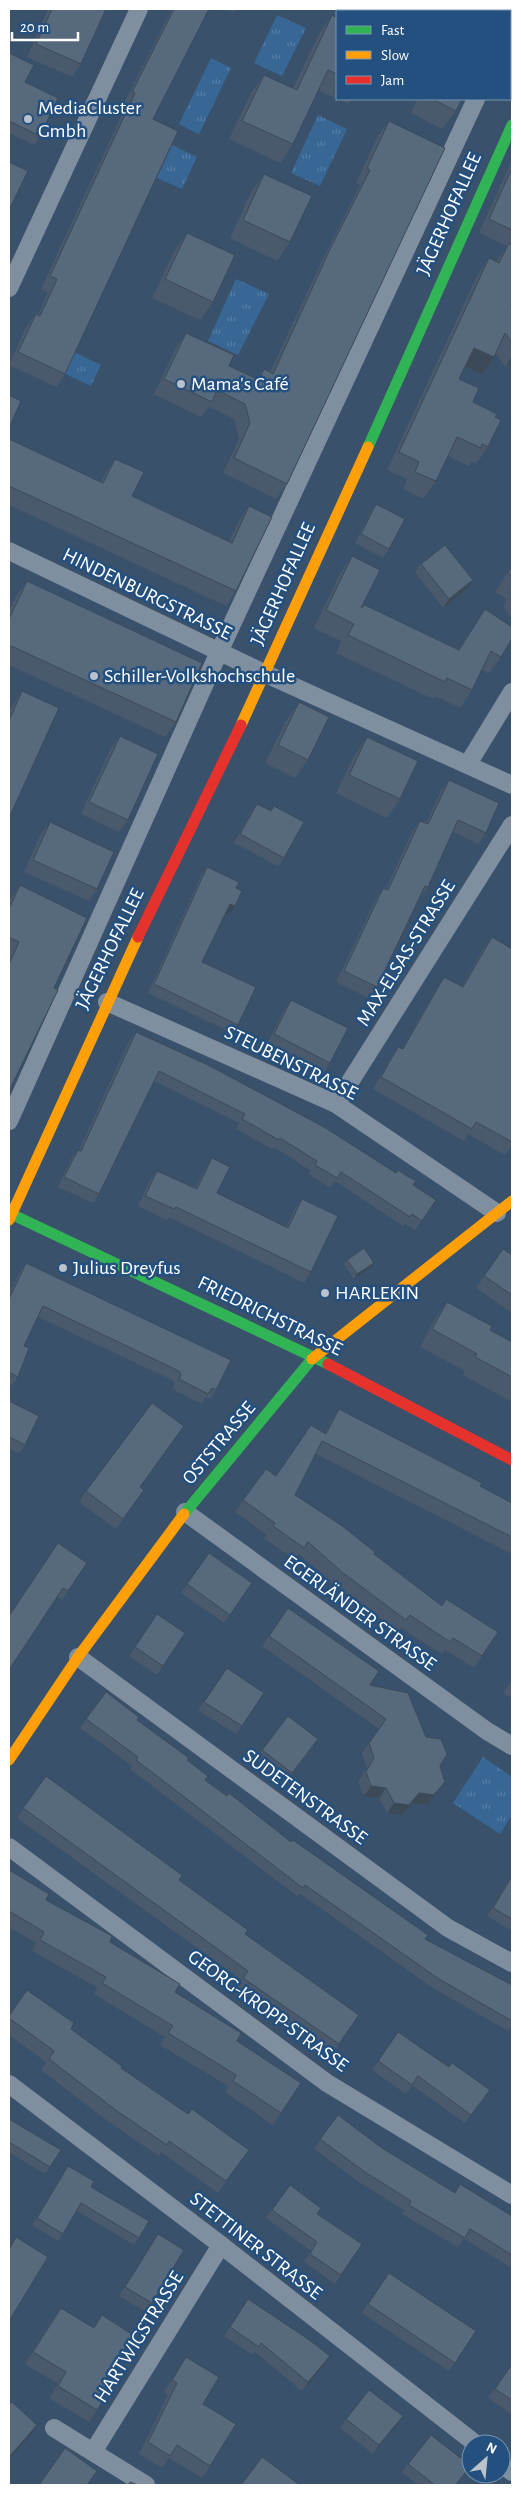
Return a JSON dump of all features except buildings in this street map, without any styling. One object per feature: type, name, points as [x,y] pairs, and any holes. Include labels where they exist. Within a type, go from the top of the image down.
[{"type":"street","points":[[9,288],[139,9]]},
{"type":"street","name":"JÄGERHOFALLEE","points":[[9,1121],[219,652],[476,100]]},
{"type":"street","name":"JÄGERHOFALLEE","points":[[10,1216],[107,1002],[266,674],[512,125]]},
{"type":"street","name":"HINDENBURGSTRASSE","points":[[9,551],[266,674],[512,785]]},
{"type":"street","points":[[468,764],[512,692]]},
{"type":"street","name":"MAX-ELSAS-STRASSE","points":[[336,1104],[512,825]]},
{"type":"street","name":"STEUBENSTRASSE","points":[[107,1002],[336,1104],[498,1213]]},
{"type":"street","name":"OSTSTRASSE","points":[[9,1760],[78,1657],[185,1512],[314,1357],[512,1201]]},
{"type":"street","name":"FRIEDRICHSTRASSE","points":[[10,1216],[314,1357],[512,1460]]},
{"type":"street","name":"EGERLÄNDER STRASSE","points":[[185,1512],[488,1732],[512,1746]]},
{"type":"street","name":"SUDETENSTRASSE","points":[[78,1657],[448,1928],[512,1963]]},
{"type":"street","name":"GEORG-KROPP-STRASSE","points":[[9,1847],[327,2083],[512,2195]]},
{"type":"street","name":"STETTINER STRASSE","points":[[9,2084],[221,2245],[463,2434]]},
{"type":"street","name":"HARTWIGSTRASSE","points":[[93,2452],[221,2245]]},
{"type":"street","points":[[54,2428],[146,2485]]},
{"type":"green space","points":[[277,15],[306,28],[282,76],[254,63]]},
{"type":"green space","points":[[211,58],[231,68],[199,134],[204,137],[179,124]]},
{"type":"green space","points":[[318,115],[347,129],[320,186],[291,173]]},
{"type":"green space","points":[[172,145],[197,157],[182,189],[157,178]]},
{"type":"green space","points":[[236,279],[269,294],[238,355],[208,341]]},
{"type":"green space","points":[[72,351],[101,365],[91,386],[61,372]]},
{"type":"green space","points":[[483,1757],[512,1777],[512,1815],[500,1834],[453,1803]]},
{"type":"traffic: fast","points":[[368,447],[512,125]]},
{"type":"traffic: fast","points":[[9,1213],[328,1364]]},
{"type":"traffic: fast","points":[[184,1514],[312,1359]]},
{"type":"traffic: slow","points":[[241,725],[368,447]]},
{"type":"traffic: slow","points":[[9,1220],[138,937]]},
{"type":"traffic: slow","points":[[312,1359],[512,1201]]},
{"type":"traffic: slow","points":[[9,1760],[78,1657],[184,1514]]},
{"type":"traffic: jam","points":[[138,937],[241,725]]},
{"type":"traffic: jam","points":[[328,1364],[512,1460]]},
{"type":"place","name":"MediaCluster Gmbh","points":[[28,119]]},
{"type":"place","name":"Mama's Café","points":[[181,384]]},
{"type":"place","name":"Schiller-Volkshochschule","points":[[94,676]]},
{"type":"place","name":"Julius Dreyfus","points":[[63,1268]]},
{"type":"place","name":"HARLEKIN","points":[[325,1293]]}]
